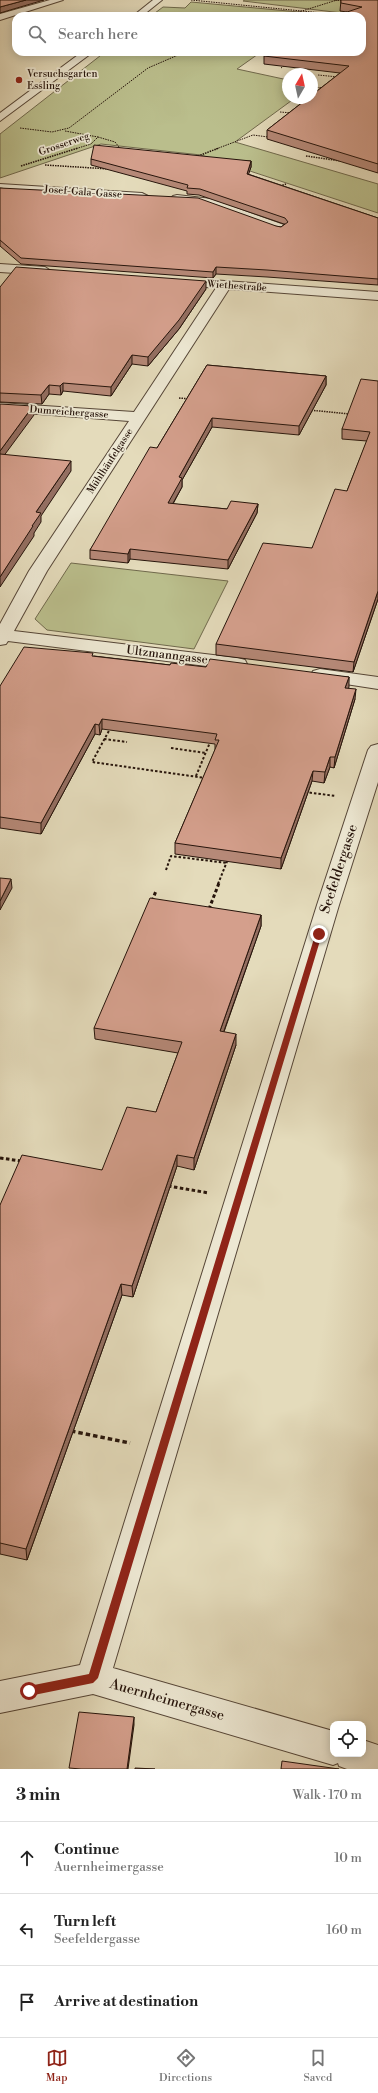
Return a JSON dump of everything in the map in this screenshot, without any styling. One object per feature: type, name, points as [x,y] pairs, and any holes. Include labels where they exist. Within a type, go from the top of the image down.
[{"type":"street","points":[[17,12],[59,0]]},
{"type":"street","points":[[142,12],[158,0]]},
{"type":"street","points":[[0,17],[12,14]]},
{"type":"street","points":[[0,118],[83,56]]},
{"type":"street","name":"Josef-Gala-Gasse","points":[[0,186],[208,201],[280,228]]},
{"type":"street","points":[[0,268],[54,272]]},
{"type":"street","name":"Wiethestraße","points":[[202,283],[378,296]]},
{"type":"street","name":"Mühlhäufelgasse","points":[[3,631],[38,571],[225,285]]},
{"type":"street","name":"Dumreichergasse","points":[[0,406],[139,417]]},
{"type":"street","name":"Ultzmanngasse","points":[[3,631],[253,666]]},
{"type":"street","points":[[302,673],[378,683]]},
{"type":"street","name":"Seefeldergasse","points":[[93,1678],[328,905],[378,750]]},
{"type":"street","name":"Auernheimergasse","points":[[0,1697],[93,1678],[330,1747]]},
{"type":"street","points":[[362,1757],[378,1762]]},
{"type":"path","points":[[191,0],[320,12]]},
{"type":"path","points":[[297,12],[336,0],[345,1]]},
{"type":"path","name":"Grosserweg","points":[[64,130],[148,68],[176,56]]},
{"type":"path","points":[[281,68],[286,65]]},
{"type":"path","points":[[318,75],[340,77]]},
{"type":"path","points":[[318,87],[326,88]]},
{"type":"path","points":[[280,112],[295,113]]},
{"type":"path","name":"Grosserweg","points":[[15,128],[52,132],[64,130],[95,135],[98,138],[91,144],[20,167]]},
{"type":"path","points":[[198,156],[253,135],[275,137]]},
{"type":"path","points":[[98,138],[115,142],[119,147]]},
{"type":"path","points":[[306,156],[345,162]]},
{"type":"path","points":[[338,161],[343,156]]},
{"type":"path","points":[[45,165],[112,169]]},
{"type":"path","points":[[153,395],[192,399]]},
{"type":"path","points":[[308,410],[355,415]]},
{"type":"path","points":[[112,726],[92,762],[211,778]]},
{"type":"path","points":[[104,739],[127,742]]},
{"type":"path","points":[[196,776],[212,739]]},
{"type":"path","points":[[171,748],[206,753]]},
{"type":"path","points":[[304,792],[342,797]]},
{"type":"path","points":[[166,870],[172,856],[227,863]]},
{"type":"path","points":[[206,915],[230,856]]},
{"type":"path","points":[[150,906],[156,891]]},
{"type":"path","points":[[0,1158],[24,1162]]},
{"type":"path","points":[[165,1186],[212,1194]]},
{"type":"path","points":[[62,1430],[130,1443]]},
{"type":"green space","points":[[378,0],[375,17],[366,16],[366,12],[334,12],[243,1]]},
{"type":"green space","points":[[191,2],[299,12],[156,12],[163,7],[185,8]]},
{"type":"green space","points":[[100,56],[255,56],[237,69],[282,79],[282,104],[287,104],[235,142],[378,184],[378,213],[201,155],[101,144],[0,178],[0,134]]},
{"type":"green space","points":[[71,563],[228,581],[194,649],[47,630],[35,619]]},
{"type":"building","points":[[0,0],[26,0],[0,7]]},
{"type":"building","points":[[341,0],[378,0],[378,164],[267,130],[300,104],[318,104],[318,90],[349,66],[264,56],[366,56],[366,12],[347,12],[362,7],[341,3]]},
{"type":"building","points":[[94,145],[251,161],[247,174],[378,218],[378,279],[216,267],[213,272],[21,258],[0,240],[0,188],[198,198],[276,226],[281,227],[288,222],[285,218],[200,189],[187,188],[188,185],[91,159]]},
{"type":"building","points":[[16,267],[206,281],[179,320],[148,357],[132,355],[111,387],[63,383],[60,386],[49,385],[41,395],[0,393],[0,287]]},
{"type":"building","points":[[207,365],[326,376],[299,426],[212,418],[179,477],[182,478],[168,503],[227,509],[231,501],[258,504],[228,560],[130,549],[128,554],[90,550],[150,447],[157,448]]},
{"type":"building","points":[[361,379],[378,381],[378,591],[354,662],[216,644],[263,543],[312,548],[335,489],[347,491],[370,432],[342,429]]},
{"type":"building","points":[[0,404],[33,406],[0,451]]},
{"type":"building","points":[[0,454],[71,461],[36,512],[41,513],[0,577]]},
{"type":"building","points":[[24,647],[93,653],[92,656],[170,665],[171,663],[206,667],[210,659],[349,677],[345,688],[356,689],[335,757],[330,757],[325,772],[313,771],[281,858],[175,843],[219,740],[215,740],[217,734],[102,719],[99,725],[95,724],[41,823],[0,817],[0,686]]},
{"type":"building","points":[[0,878],[11,879],[0,901]]},
{"type":"building","points":[[150,898],[261,915],[220,1031],[236,1034],[194,1158],[177,1155],[132,1286],[121,1284],[26,1549],[0,1543],[0,1205],[22,1155],[102,1170],[127,1107],[156,1112],[182,1042],[94,1028]]},
{"type":"building","points":[[79,1712],[134,1717],[127,1769],[69,1768]]},
{"type":"building","points":[[282,1761],[339,1769],[281,1769]]},
{"type":"place","name":"Versuchsgarten Essling","points":[[19,80]]},
{"type":"route","points":[[29,1691],[93,1678],[319,934]]}]
